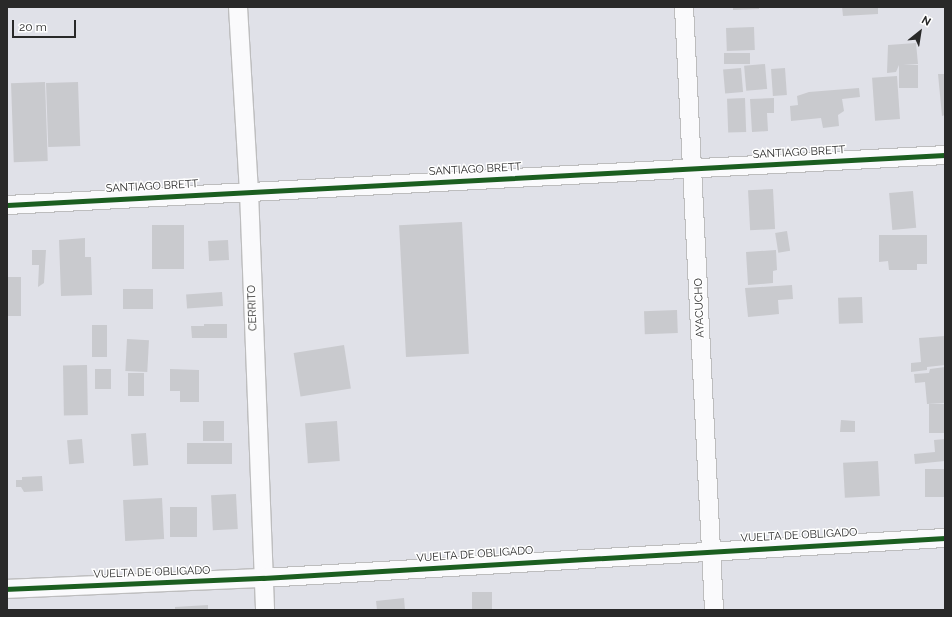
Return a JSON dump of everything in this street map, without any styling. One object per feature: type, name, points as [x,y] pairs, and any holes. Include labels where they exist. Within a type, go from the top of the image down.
[{"type":"street","name":"CERRITO","points":[[238,7],[249,192],[265,610]]},
{"type":"street","name":"AYACUCHO","points":[[684,7],[694,169],[710,550],[714,610]]},
{"type":"street","name":"SANTIAGO BRETT","points":[[7,205],[945,155]]},
{"type":"street","name":"VUELTA DE OBLIGADO","points":[[7,589],[263,578],[710,550],[945,538]]},
{"type":"building","points":[[733,7],[759,7],[759,9],[733,10]]},
{"type":"building","points":[[842,7],[878,7],[878,14],[843,16]]},
{"type":"building","points":[[754,27],[755,50],[727,51],[726,28]]},
{"type":"building","points":[[916,43],[918,64],[903,65],[918,65],[918,88],[899,88],[899,65],[896,72],[887,73],[888,45]]},
{"type":"building","points":[[724,53],[750,53],[750,64],[724,64]]},
{"type":"building","points":[[765,64],[767,89],[746,91],[744,66]]},
{"type":"building","points":[[741,68],[743,92],[725,93],[723,70]]},
{"type":"building","points":[[785,68],[787,95],[773,96],[771,69]]},
{"type":"building","points":[[938,74],[945,74],[945,115],[942,116]]},
{"type":"building","points":[[897,76],[900,119],[875,121],[872,78]]},
{"type":"building","points":[[45,82],[48,161],[14,162],[11,83]]},
{"type":"building","points":[[78,82],[80,146],[48,147],[46,83]]},
{"type":"building","points":[[859,88],[860,97],[842,99],[844,111],[838,115],[839,126],[823,128],[821,118],[791,121],[790,106],[798,105],[797,96],[809,92]]},
{"type":"building","points":[[745,98],[746,132],[728,133],[727,99]]},
{"type":"building","points":[[774,98],[774,113],[767,113],[768,131],[752,132],[750,99]]},
{"type":"building","points":[[773,189],[775,229],[750,230],[748,190]]},
{"type":"building","points":[[913,191],[916,228],[892,230],[889,193]]},
{"type":"building","points":[[462,222],[469,354],[406,357],[399,225]]},
{"type":"building","points":[[152,225],[184,225],[184,269],[152,269]]},
{"type":"building","points":[[787,231],[790,251],[778,253],[775,233]]},
{"type":"building","points":[[879,235],[927,235],[927,264],[917,264],[917,270],[889,270],[888,261],[879,262]]},
{"type":"building","points":[[85,238],[85,257],[91,257],[92,295],[61,296],[59,240]]},
{"type":"building","points":[[228,240],[229,260],[209,261],[208,241]]},
{"type":"building","points":[[32,250],[46,250],[44,283],[38,287],[39,265],[32,265]]},
{"type":"building","points":[[776,250],[777,270],[773,271],[773,283],[748,285],[746,252]]},
{"type":"building","points":[[7,277],[21,277],[21,316],[7,316]]},
{"type":"building","points":[[792,285],[793,299],[778,300],[779,314],[748,317],[745,288]]},
{"type":"building","points":[[123,289],[153,289],[153,309],[123,309]]},
{"type":"building","points":[[222,292],[223,306],[187,308],[186,295]]},
{"type":"building","points":[[862,297],[863,323],[839,324],[838,298]]},
{"type":"building","points":[[677,310],[678,333],[645,334],[644,311]]},
{"type":"building","points":[[204,324],[227,324],[227,338],[192,338],[191,326],[204,326]]},
{"type":"building","points":[[92,325],[107,325],[107,357],[92,357]]},
{"type":"building","points":[[945,336],[945,365],[927,367],[927,370],[911,372],[911,363],[921,362],[919,338]]},
{"type":"building","points":[[127,339],[149,340],[147,372],[125,371]]},
{"type":"building","points":[[344,345],[351,388],[301,396],[294,353]]},
{"type":"building","points":[[63,365],[87,365],[88,415],[64,415]]},
{"type":"building","points":[[945,367],[945,403],[927,404],[925,382],[915,383],[914,374],[929,373],[930,369]]},
{"type":"building","points":[[95,369],[111,369],[111,389],[95,389]]},
{"type":"building","points":[[170,369],[199,370],[199,402],[180,402],[180,391],[170,391]]},
{"type":"building","points":[[128,373],[144,373],[144,396],[128,396]]},
{"type":"building","points":[[929,404],[945,404],[945,433],[929,433]]},
{"type":"building","points":[[841,420],[855,421],[855,432],[840,432]]},
{"type":"building","points":[[203,421],[224,421],[224,441],[203,441]]},
{"type":"building","points":[[337,421],[340,461],[308,463],[305,423]]},
{"type":"building","points":[[146,433],[148,465],[133,466],[131,434]]},
{"type":"building","points":[[82,439],[84,463],[69,464],[67,440]]},
{"type":"building","points":[[945,439],[945,461],[915,464],[914,454],[935,452],[934,440]]},
{"type":"building","points":[[187,443],[232,443],[232,464],[187,464]]},
{"type":"building","points":[[878,461],[880,496],[845,498],[843,463]]},
{"type":"building","points":[[925,469],[945,469],[945,497],[925,497]]},
{"type":"building","points":[[42,476],[43,491],[24,492],[21,487],[16,487],[16,480],[22,480],[22,477]]},
{"type":"building","points":[[236,494],[238,529],[213,530],[211,495]]},
{"type":"building","points":[[162,498],[164,539],[125,541],[123,500]]},
{"type":"building","points":[[170,507],[197,507],[197,537],[170,537]]},
{"type":"building","points":[[472,592],[492,592],[492,610],[472,610]]},
{"type":"building","points":[[404,598],[405,610],[377,610],[376,601]]},
{"type":"building","points":[[208,605],[208,610],[175,610],[175,607]]},
{"type":"cycle path","points":[[7,205],[945,155]]},
{"type":"cycle path","points":[[7,589],[263,578],[945,538]]}]
